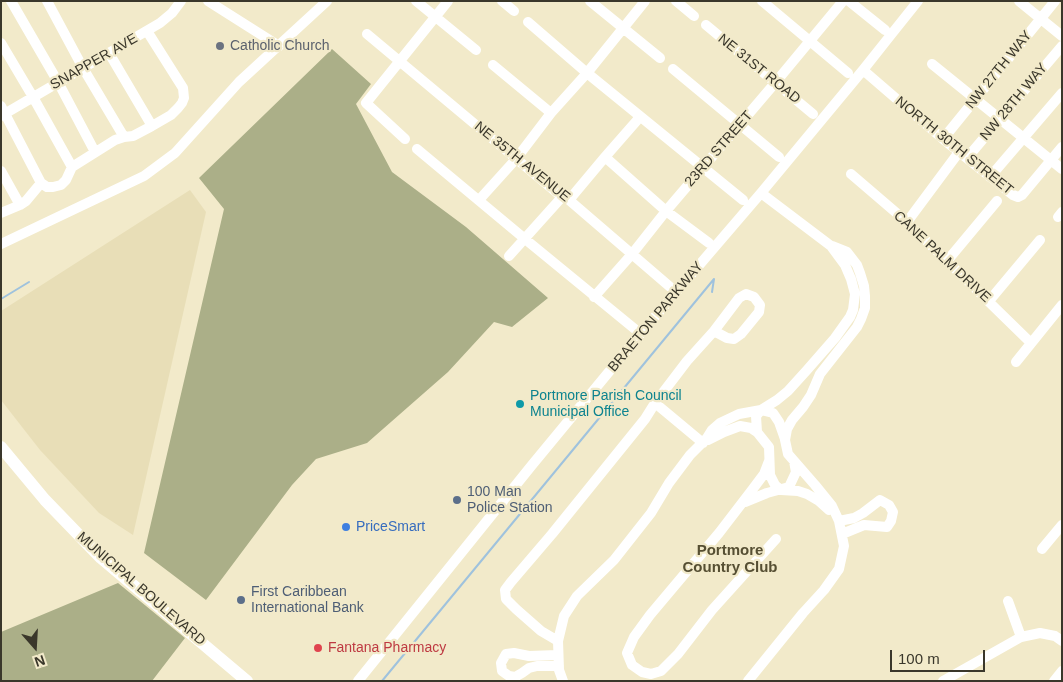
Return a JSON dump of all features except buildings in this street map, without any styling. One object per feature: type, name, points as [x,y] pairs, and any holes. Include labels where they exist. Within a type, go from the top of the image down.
[{"type":"main road","name":"MUNICIPAL BOULEVARD","points":[[1,447],[45,500],[101,558],[247,681]]},
{"type":"street","points":[[11,1],[58,82],[95,152]]},
{"type":"street","points":[[47,1],[83,68],[124,137]]},
{"type":"street","name":"SNAPPER AVE","points":[[3,112],[33,97],[160,23],[172,13],[181,1]]},
{"type":"street","points":[[208,1],[279,46]]},
{"type":"street","points":[[1,244],[144,176],[175,153],[239,82],[327,1]]},
{"type":"street","points":[[416,1],[476,50]]},
{"type":"street","points":[[405,139],[366,103],[448,1]]},
{"type":"street","points":[[502,1],[514,12]]},
{"type":"street","points":[[590,1],[660,58]]},
{"type":"street","points":[[479,200],[516,159],[551,113],[587,73],[645,1]]},
{"type":"street","points":[[676,1],[694,16]]},
{"type":"street","points":[[762,1],[848,73]]},
{"type":"street","name":"23RD STREET","points":[[594,296],[632,254],[843,1]]},
{"type":"street","points":[[849,1],[884,30]]},
{"type":"street","name":"BRAETON PARKWAY","points":[[358,681],[532,465],[761,193],[918,1]]},
{"type":"street","points":[[1019,1],[1062,36]]},
{"type":"street","name":"NW 27TH WAY","points":[[943,139],[1055,1]]},
{"type":"street","points":[[528,22],[640,117],[743,200]]},
{"type":"street","name":"NE 31ST ROAD","points":[[706,25],[814,114]]},
{"type":"street","points":[[3,112],[41,183],[46,187],[61,185],[66,180],[72,167],[115,140],[133,136],[152,126],[170,115],[182,103],[184,93],[180,82],[147,30]]},
{"type":"street","name":"NE 35TH AVENUE","points":[[367,34],[676,292]]},
{"type":"street","points":[[1,43],[72,167]]},
{"type":"street","name":"NW 28TH WAY","points":[[907,222],[963,155],[999,119],[1062,46]]},
{"type":"street","points":[[109,53],[152,126]]},
{"type":"street","points":[[932,64],[1062,169]]},
{"type":"street","points":[[492,65],[551,113]]},
{"type":"street","points":[[673,69],[778,157]]},
{"type":"street","name":"NORTH 30TH STREET","points":[[863,70],[943,139],[1018,197],[1062,147]]},
{"type":"street","points":[[990,177],[1062,93]]},
{"type":"street","points":[[509,256],[605,157],[640,117]]},
{"type":"street","points":[[417,148],[636,330]]},
{"type":"street","points":[[605,157],[666,211],[709,243]]},
{"type":"street","points":[[1,172],[20,205]]},
{"type":"street","name":"CANE PALM DRIVE","points":[[851,174],[907,222],[1032,343]]},
{"type":"street","points":[[1,213],[20,205],[31,196],[41,183]]},
{"type":"street","points":[[757,432],[756,416],[761,410],[788,391],[835,338],[850,317],[855,294],[845,265],[830,246],[761,193]]},
{"type":"street","points":[[947,261],[997,201]]},
{"type":"street","points":[[989,301],[1040,240]]},
{"type":"street","points":[[785,440],[787,429],[792,420],[812,395],[820,374],[857,327],[862,319],[865,308],[864,286],[857,265],[847,252],[830,246]]},
{"type":"street","points":[[558,641],[541,630],[516,609],[506,599],[506,590],[645,419],[687,361],[714,331],[739,298],[746,294],[754,297],[760,305],[759,312],[741,334],[734,339],[727,338],[714,331]]},
{"type":"street","points":[[1016,362],[1062,305]]},
{"type":"street","points":[[655,403],[703,443]]},
{"type":"street","points":[[562,681],[558,660],[558,641],[564,616],[577,596],[614,560],[651,513],[669,483],[690,455],[703,443],[712,430],[720,423],[739,414],[761,410],[773,413],[779,422],[788,454],[832,506],[839,522],[844,546],[839,569],[824,590],[748,681]]},
{"type":"street","points":[[703,443],[740,426],[751,428],[757,432],[769,447],[770,475],[775,485],[781,490],[798,492],[812,497],[825,506],[839,522]]},
{"type":"street","points":[[769,461],[764,474],[719,533],[634,636],[628,653],[632,665],[642,672],[652,674],[662,671],[678,654],[712,610],[776,539]]},
{"type":"street","points":[[742,503],[757,496],[789,487],[796,472],[794,461]]},
{"type":"street","points":[[839,522],[858,516],[880,500],[889,505],[893,512],[888,526],[864,525],[842,534]]},
{"type":"street","points":[[1042,549],[1060,531]]},
{"type":"street","points":[[1008,601],[1021,637]]},
{"type":"street","points":[[943,681],[1021,637],[1040,632],[1055,636],[1062,641]]},
{"type":"street","points":[[514,653],[558,660],[528,668],[514,677],[509,676],[502,670],[501,663],[506,654],[514,653]]},
{"type":"street","points":[[1054,681],[1062,672]]},
{"type":"shaded area","points":[[190,190],[206,212],[133,535],[99,513],[40,450],[1,400],[1,311]]},
{"type":"green space","points":[[332,49],[371,84],[356,104],[392,172],[466,227],[548,298],[512,327],[494,322],[448,372],[367,443],[316,459],[292,485],[206,600],[144,553],[224,209],[199,178]]},
{"type":"green space","points":[[118,583],[185,638],[152,681],[1,681],[1,632]]},
{"type":"waterway","points":[[382,681],[714,279],[712,292]]},
{"type":"waterway","points":[[1,299],[29,282]]},
{"type":"place","name":"Catholic Church","points":[[220,46]]},
{"type":"place","name":"Portmore Parish Council Municipal Office","points":[[520,404]]},
{"type":"place","name":"100 Man Police Station","points":[[457,500]]},
{"type":"place","name":"PriceSmart","points":[[346,527]]},
{"type":"place","name":"First Caribbean International Bank","points":[[241,600]]},
{"type":"place","name":"Fantana Pharmacy","points":[[318,648]]},
{"type":"district","name":"Portmore Country Club","points":[[730,560]]}]
